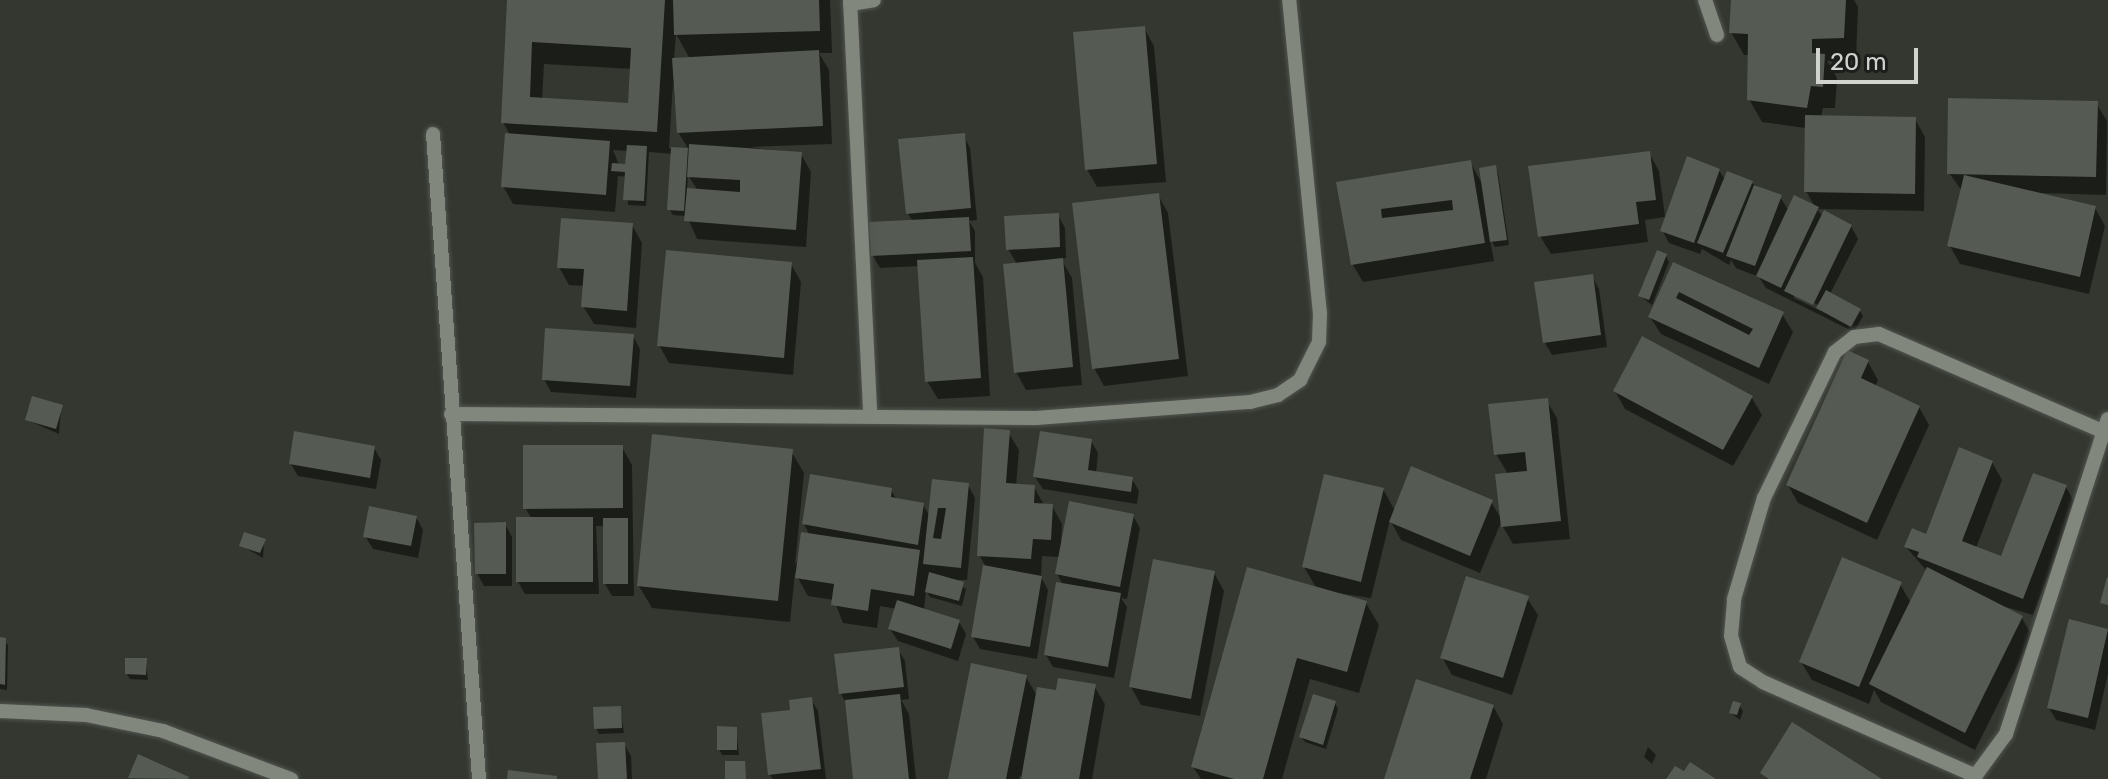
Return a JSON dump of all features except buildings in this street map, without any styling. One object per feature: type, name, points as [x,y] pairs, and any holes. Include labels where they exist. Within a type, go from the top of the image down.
[{"type":"street","points":[[870,415],[850,2],[874,0]]},
{"type":"street","points":[[451,414],[1036,418],[1250,402],[1278,395],[1300,380],[1319,342],[1320,314],[1289,0]]},
{"type":"street","points":[[1705,0],[1717,35]]},
{"type":"street","points":[[433,134],[479,779]]},
{"type":"street","points":[[1879,334],[2106,426],[2006,734],[1975,778],[1763,682],[1740,667],[1731,636],[1734,599],[1764,498],[1835,352],[1854,337],[1879,334]]},
{"type":"street","points":[[0,711],[86,715],[163,731],[291,779]]}]
